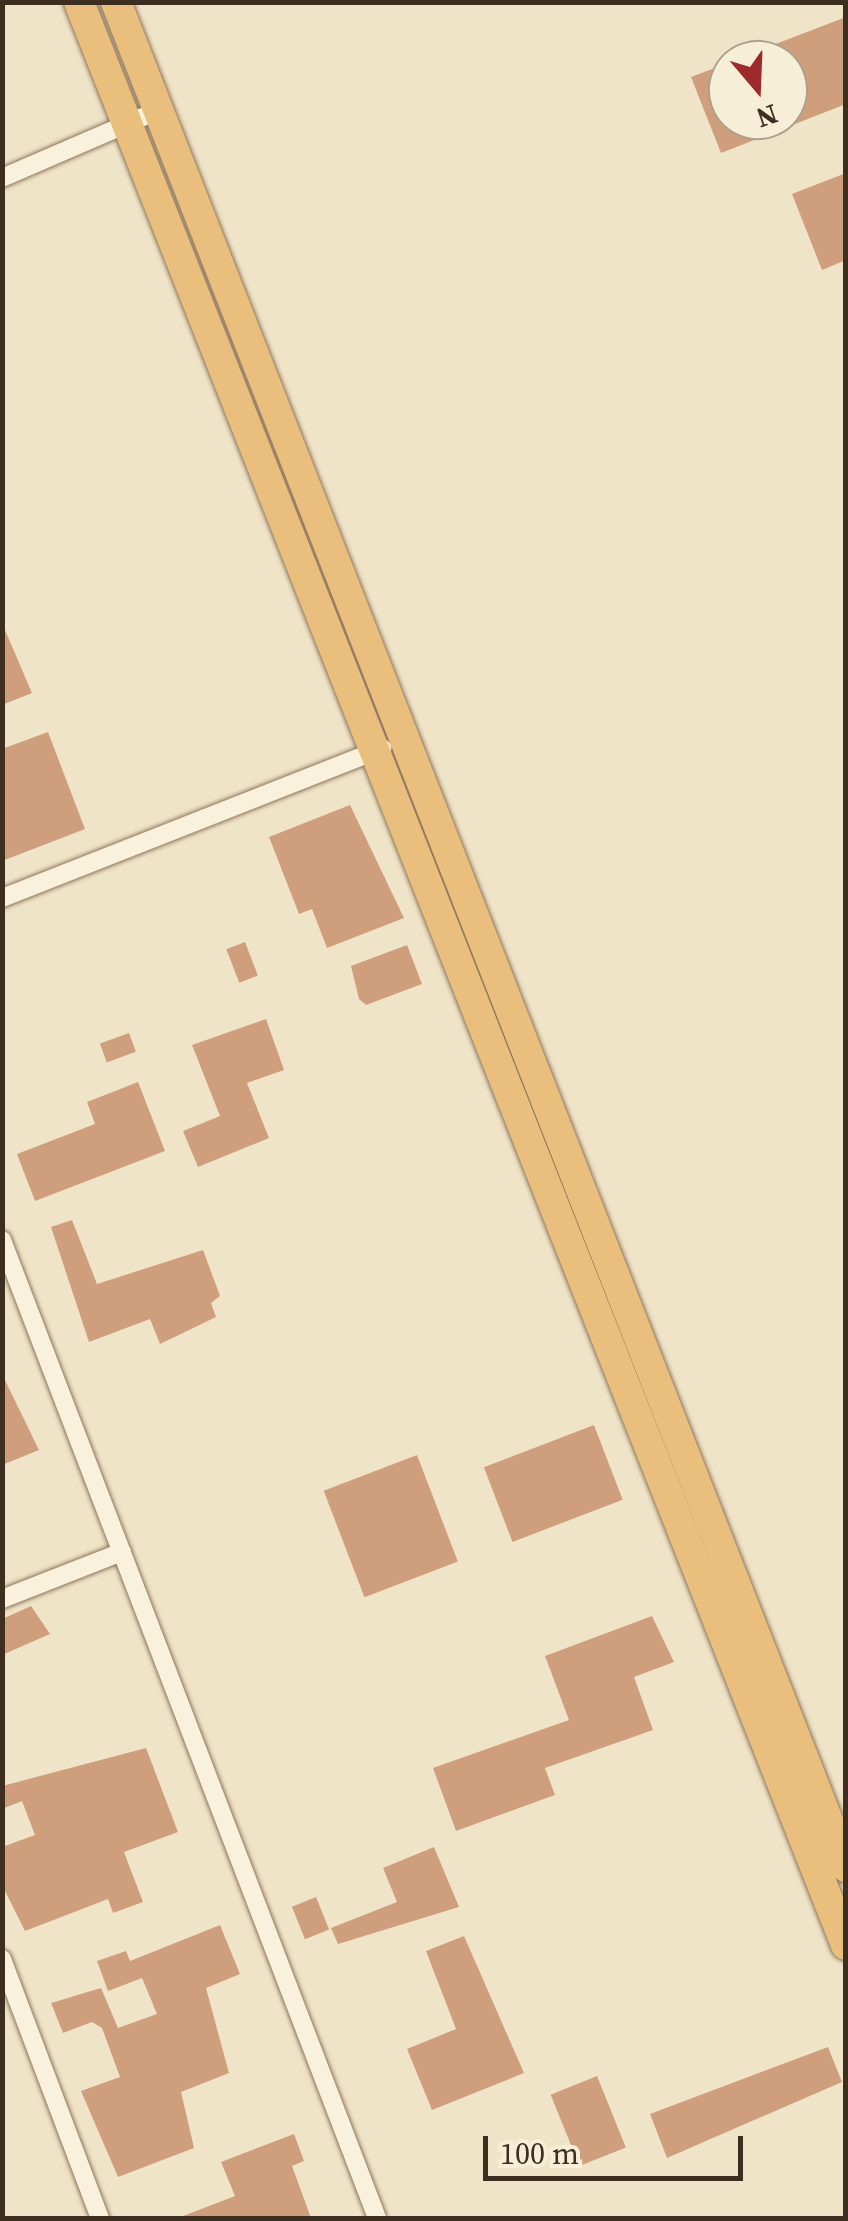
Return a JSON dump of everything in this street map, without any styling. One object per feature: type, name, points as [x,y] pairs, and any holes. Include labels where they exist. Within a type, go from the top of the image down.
[{"type":"highway","points":[[80,2],[376,752],[837,1898],[846,1944]]},
{"type":"highway","points":[[116,2],[846,1867]]},
{"type":"street","points":[[2,178],[126,121],[159,110]]},
{"type":"street","points":[[2,898],[405,740]]},
{"type":"street","points":[[2,1240],[377,2218]]},
{"type":"street","points":[[2,1599],[122,1552]]},
{"type":"street","points":[[2,1959],[100,2218]]},
{"type":"street","points":[[2,2020],[22,2012]]},
{"type":"building","points":[[846,17],[846,104],[808,119],[808,40],[786,40]]},
{"type":"building","points":[[708,71],[708,120],[691,77]]},
{"type":"building","points":[[716,140],[754,140],[721,153]]},
{"type":"building","points":[[846,173],[846,260],[822,270],[792,194]]},
{"type":"building","points":[[2,623],[32,693],[2,705]]},
{"type":"building","points":[[48,732],[85,829],[2,861],[2,749]]},
{"type":"building","points":[[350,805],[404,918],[327,948],[312,909],[299,914],[269,837]]},
{"type":"building","points":[[245,942],[258,976],[239,983],[226,949]]},
{"type":"building","points":[[407,945],[422,984],[366,1005],[359,999],[351,966]]},
{"type":"building","points":[[266,1019],[284,1070],[247,1083],[269,1138],[198,1167],[183,1131],[220,1116],[192,1045]]},
{"type":"building","points":[[129,1033],[136,1052],[107,1062],[100,1044]]},
{"type":"building","points":[[138,1082],[165,1151],[35,1201],[17,1154],[95,1124],[87,1102]]},
{"type":"building","points":[[72,1220],[97,1284],[203,1250],[220,1296],[211,1303],[216,1317],[160,1344],[150,1319],[89,1342],[51,1227]]},
{"type":"building","points":[[2,1374],[39,1450],[2,1465]]},
{"type":"building","points":[[594,1425],[623,1500],[513,1542],[484,1467]]},
{"type":"building","points":[[417,1455],[458,1561],[364,1597],[324,1491]]},
{"type":"building","points":[[31,1606],[50,1634],[2,1655],[2,1619]]},
{"type":"building","points":[[652,1616],[674,1662],[634,1677],[653,1730],[545,1768],[555,1795],[456,1831],[433,1768],[569,1720],[545,1656]]},
{"type":"building","points":[[146,1748],[178,1832],[124,1852],[143,1902],[113,1913],[108,1899],[25,1931],[2,1885],[2,1847],[35,1835],[22,1801],[2,1809],[2,1786]]},
{"type":"building","points":[[434,1847],[459,1907],[338,1944],[331,1928],[397,1902],[383,1868]]},
{"type":"building","points":[[316,1897],[329,1929],[305,1939],[292,1907]]},
{"type":"building","points":[[220,1925],[240,1974],[206,1988],[229,2073],[181,2092],[194,2148],[118,2177],[81,2091],[120,2077],[102,2028],[92,2022],[63,2033],[51,2003],[101,1988],[118,2028],[157,2014],[142,1978],[108,1991],[97,1961],[126,1951],[130,1961]]},
{"type":"building","points":[[464,1936],[524,2073],[432,2110],[407,2049],[456,2029],[426,1951]]},
{"type":"building","points":[[828,2047],[842,2082],[667,2158],[650,2114]]},
{"type":"building","points":[[597,2076],[626,2147],[579,2166],[551,2095]]},
{"type":"building","points":[[294,2134],[304,2161],[292,2166],[311,2218],[178,2218],[235,2196],[221,2162]]}]
